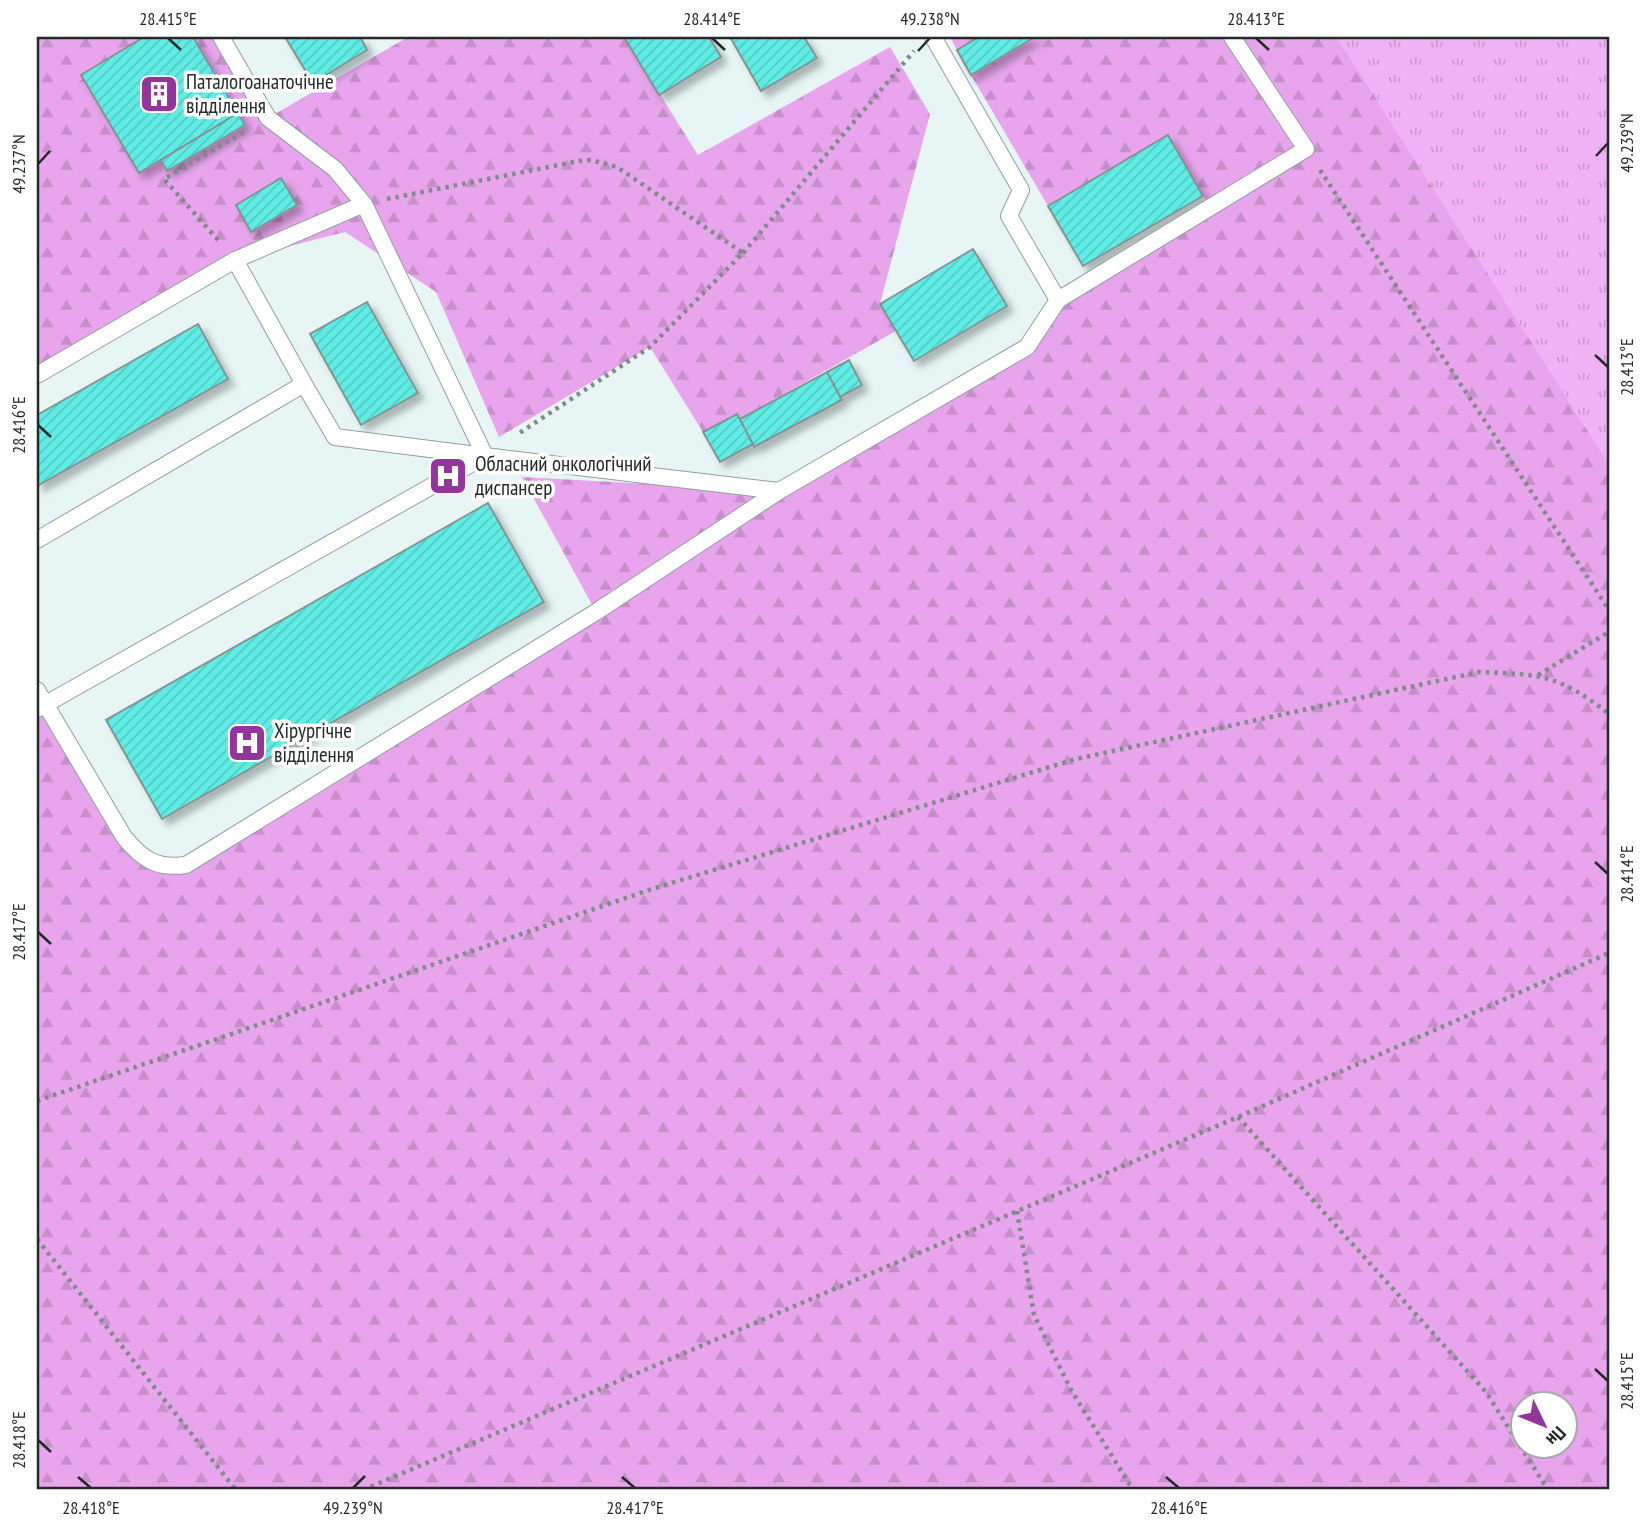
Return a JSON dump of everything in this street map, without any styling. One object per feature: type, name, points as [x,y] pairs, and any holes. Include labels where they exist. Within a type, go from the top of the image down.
[{"type":"lane","points":[[221,37],[268,118],[335,169],[364,204],[485,456]]},
{"type":"lane","points":[[933,37],[1021,190],[1009,216],[1058,300]]},
{"type":"lane","points":[[485,456],[40,701],[137,854],[150,863],[166,867],[186,865],[596,612],[779,491],[1027,347],[1058,300],[1306,149],[1232,37]]},
{"type":"lane","points":[[37,375],[235,260],[364,204]]},
{"type":"lane","points":[[235,260],[335,437],[779,491]]},
{"type":"lane","points":[[37,540],[304,384]]},
{"type":"path","points":[[485,456],[650,347],[743,253],[917,47]]},
{"type":"path","points":[[235,260],[164,179],[268,118]]},
{"type":"path","points":[[1306,149],[1609,611]]},
{"type":"path","points":[[364,204],[591,160],[617,167],[743,253]]},
{"type":"path","points":[[1536,676],[1609,632]]},
{"type":"path","points":[[37,1101],[652,889],[1076,759],[1479,672],[1557,680],[1609,714]]},
{"type":"path","points":[[363,1490],[1238,1117],[1609,953]]},
{"type":"path","points":[[1238,1117],[1486,1392],[1548,1490]]},
{"type":"path","points":[[1017,1211],[1034,1315],[1071,1390],[1133,1490]]},
{"type":"path","points":[[37,1239],[236,1490]]},
{"type":"green space","points":[[37,37],[221,37],[268,118],[408,37],[624,37],[698,155],[890,47],[930,114],[880,304],[896,331],[740,419],[736,414],[703,432],[650,347],[499,437],[436,292],[345,232],[235,260],[37,375]]},
{"type":"green space","points":[[950,37],[979,37],[957,50]]},
{"type":"green space","points":[[1035,37],[1337,37],[1609,464],[1609,1490],[37,1490],[37,709],[45,704],[124,837],[166,868],[596,612],[522,477],[779,491],[1027,347],[1058,300],[1210,207],[1168,136],[1048,206],[971,75]]},
{"type":"green space","points":[[1337,37],[1609,37],[1609,464]]},
{"type":"building","name":"Паталогоанаточічне відділення","points":[[144,37],[193,37],[238,113],[139,173],[81,75]]},
{"type":"building","points":[[285,37],[360,37],[367,50],[313,83]]},
{"type":"building","points":[[624,37],[709,37],[721,57],[659,95]]},
{"type":"building","points":[[730,37],[804,37],[817,58],[761,91]]},
{"type":"building","points":[[979,37],[1035,37],[971,75],[957,50]]},
{"type":"building","points":[[238,113],[245,125],[167,171],[161,160]]},
{"type":"building","points":[[1168,135],[1203,196],[1083,266],[1048,206]]},
{"type":"building","points":[[281,178],[297,205],[251,232],[236,205]]},
{"type":"building","points":[[973,249],[1007,306],[914,361],[880,304]]},
{"type":"building","points":[[367,302],[418,393],[361,425],[310,334]]},
{"type":"building","points":[[198,324],[228,379],[37,486],[37,415]]},
{"type":"building","points":[[849,360],[862,385],[840,397],[827,372]]},
{"type":"building","points":[[827,372],[842,400],[754,447],[740,419]]},
{"type":"building","points":[[737,414],[753,444],[720,462],[703,432]]},
{"type":"building","points":[[488,503],[544,602],[162,819],[106,720]]},
{"type":"place","name":"Паталогоанаточічне відділення","points":[[159,94]]},
{"type":"place","name":"Обласний онкологічний диспансер","points":[[448,476]]},
{"type":"place","name":"Хірургічне відділення","points":[[247,743]]}]
